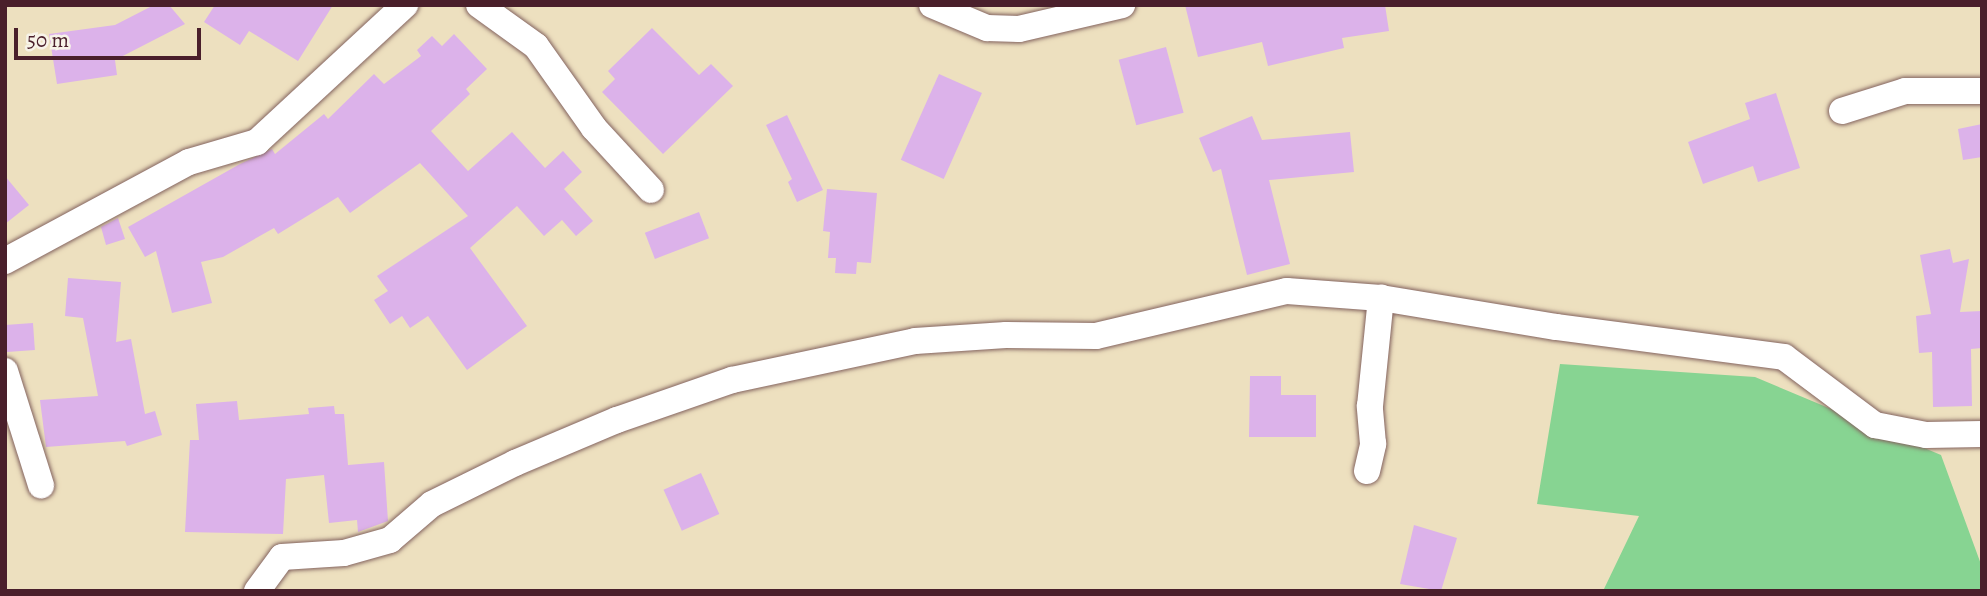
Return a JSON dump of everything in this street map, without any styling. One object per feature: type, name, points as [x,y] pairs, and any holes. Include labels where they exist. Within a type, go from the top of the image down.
[{"type":"street","points":[[5,261],[189,162],[257,142],[404,5]]},
{"type":"street","points":[[478,5],[536,46],[594,128],[651,190]]},
{"type":"street","points":[[932,5],[987,28],[1019,29],[1122,5]]},
{"type":"street","points":[[1842,111],[1905,91],[1982,91]]},
{"type":"street","points":[[257,591],[282,557],[344,553],[390,540],[432,504],[515,463],[617,420],[732,380],[915,341],[1006,335],[1096,336],[1287,291],[1381,298],[1557,327],[1784,357],[1875,425],[1926,435],[1982,434]]},
{"type":"street","points":[[1367,471],[1373,444],[1370,406],[1381,298]]},
{"type":"street","points":[[5,371],[41,485]]},
{"type":"green space","points":[[1560,364],[1755,377],[1941,455],[1982,567],[1982,591],[1603,591],[1639,516],[1537,504]]},
{"type":"building","points":[[154,5],[169,5],[185,24],[115,60],[117,75],[57,84],[49,34],[115,25]]},
{"type":"building","points":[[215,5],[333,5],[298,61],[249,31],[240,45],[204,22]]},
{"type":"building","points":[[1185,5],[1385,5],[1389,31],[1342,38],[1344,48],[1268,66],[1262,42],[1198,57]]},
{"type":"building","points":[[652,28],[699,75],[711,64],[733,86],[663,154],[602,92],[615,79],[608,71]]},
{"type":"building","points":[[454,34],[487,69],[466,89],[470,94],[431,131],[468,171],[512,132],[545,168],[563,151],[582,172],[564,189],[593,221],[576,236],[562,220],[544,236],[517,206],[470,248],[527,326],[467,370],[428,316],[410,328],[402,316],[390,324],[374,300],[388,291],[377,276],[468,216],[420,163],[350,213],[338,197],[278,234],[274,228],[223,257],[201,262],[212,303],[172,313],[156,251],[145,257],[128,227],[240,164],[272,149],[275,154],[324,114],[328,119],[374,74],[384,84],[421,56],[417,50],[432,36],[442,46]]},
{"type":"building","points":[[1166,47],[1184,113],[1136,125],[1119,60]]},
{"type":"building","points":[[939,74],[982,93],[944,179],[901,160]]},
{"type":"building","points":[[1776,93],[1800,168],[1758,182],[1753,166],[1703,184],[1688,142],[1750,119],[1745,103]]},
{"type":"building","points":[[787,115],[823,190],[797,202],[788,182],[792,179],[766,125]]},
{"type":"building","points":[[1252,116],[1262,140],[1350,132],[1354,172],[1269,180],[1290,264],[1247,275],[1221,169],[1213,172],[1199,138]]},
{"type":"building","points":[[1982,124],[1982,157],[1963,160],[1958,129]]},
{"type":"building","points":[[5,176],[29,205],[5,224]]},
{"type":"building","points":[[827,189],[877,193],[871,263],[857,262],[856,274],[835,273],[836,258],[828,258],[830,232],[823,231]]},
{"type":"building","points":[[699,212],[709,238],[655,259],[645,233]]},
{"type":"building","points":[[118,218],[125,239],[106,245],[101,227]]},
{"type":"building","points":[[1950,249],[1953,263],[1969,259],[1960,312],[1982,311],[1982,348],[1971,349],[1972,406],[1933,407],[1932,352],[1919,353],[1916,316],[1931,314],[1920,255]]},
{"type":"building","points":[[68,278],[121,282],[116,342],[131,339],[145,414],[155,411],[162,435],[127,446],[125,441],[46,447],[40,400],[98,396],[83,318],[65,316]]},
{"type":"building","points":[[33,323],[35,350],[7,352],[5,325]]},
{"type":"building","points":[[1250,376],[1281,376],[1281,395],[1316,395],[1316,437],[1249,437]]},
{"type":"building","points":[[237,401],[239,420],[309,414],[308,408],[334,406],[335,414],[344,414],[348,465],[384,462],[388,521],[358,532],[357,520],[329,523],[324,475],[286,479],[283,534],[185,532],[190,440],[199,440],[196,404]]},
{"type":"building","points":[[701,473],[719,514],[682,531],[664,490]]},
{"type":"building","points":[[1414,525],[1457,538],[1441,591],[1400,584]]}]
